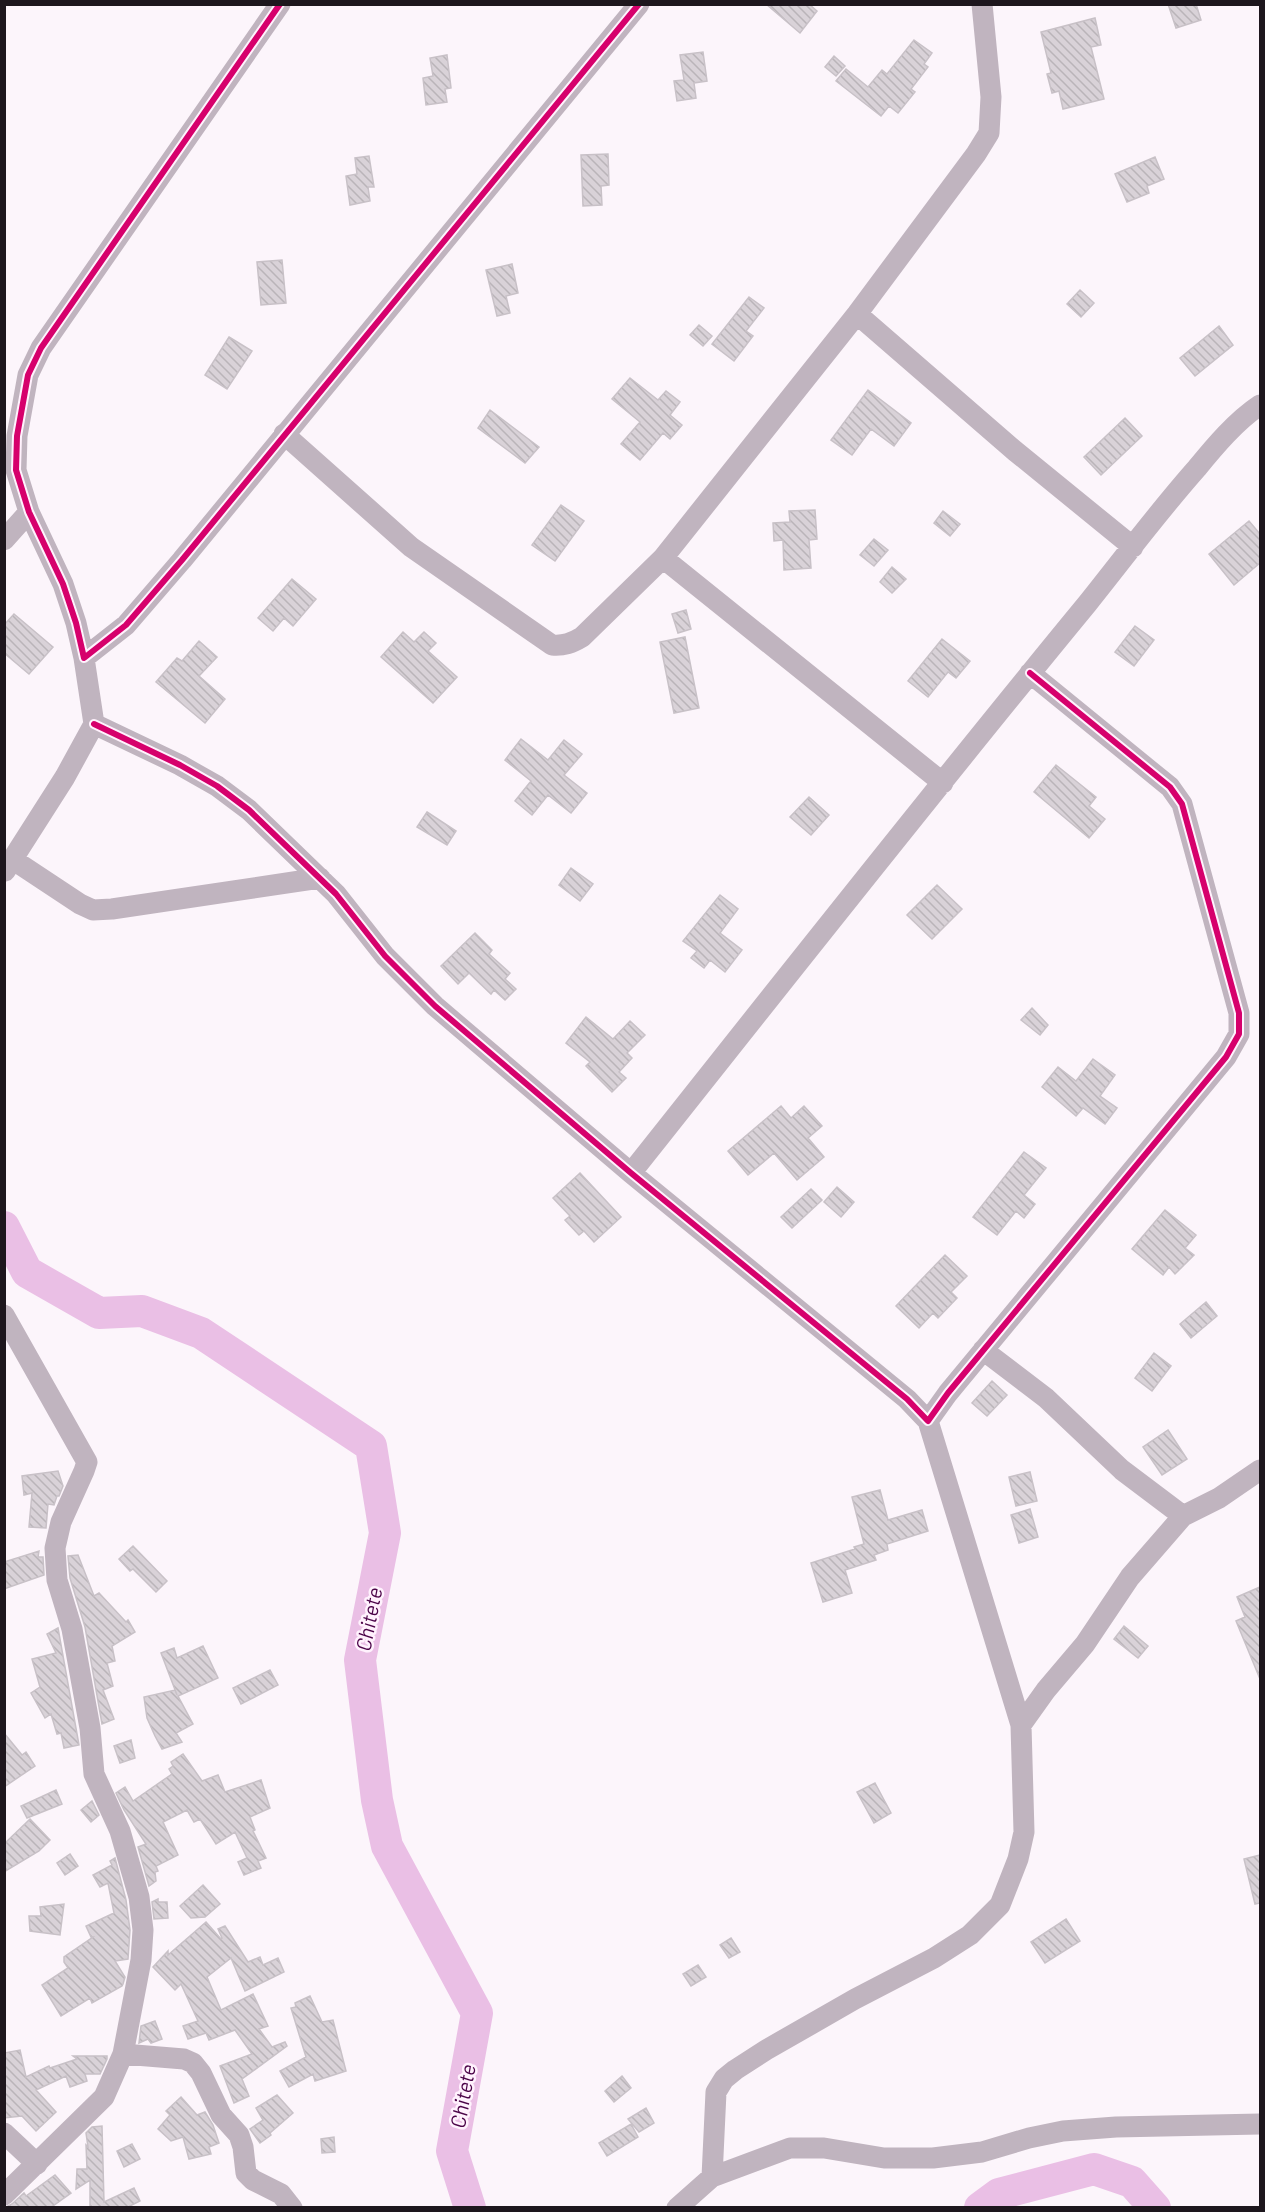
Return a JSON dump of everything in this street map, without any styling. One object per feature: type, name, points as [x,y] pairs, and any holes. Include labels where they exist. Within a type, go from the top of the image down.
[{"type":"street","points":[[280,4],[41,348],[28,375],[17,436],[16,470],[29,512],[63,584],[76,622],[94,724],[65,777],[8,865],[93,910],[320,878]]},
{"type":"street","points":[[84,658],[126,625],[182,560],[639,4]]},
{"type":"street","points":[[284,434],[411,547],[552,645],[562,646],[582,637],[663,558],[858,314],[976,154],[989,133],[992,97],[982,4]]},
{"type":"street","points":[[858,314],[1015,451],[1133,547]]},
{"type":"street","points":[[630,1173],[1162,508],[1210,453],[1249,413],[1260,405]]},
{"type":"street","points":[[4,540],[29,512]]},
{"type":"street","points":[[663,558],[943,783]]},
{"type":"street","points":[[928,1420],[983,1350],[1226,1057],[1239,1034],[1239,1013],[1182,804],[1170,787],[1030,673]]},
{"type":"street","points":[[94,724],[180,765],[217,786],[249,810],[336,894],[385,956],[435,1006],[630,1173],[898,1392],[928,1420],[1021,1725],[1024,1832],[1018,1859],[1000,1905],[970,1935],[934,1958],[776,2044],[724,2079],[716,2092],[712,2177]]},
{"type":"street","points":[[4,1315],[87,1462],[61,1522],[55,1548],[57,1580],[72,1629],[90,1728],[94,1774],[120,1831],[139,1897],[143,1930],[141,1960],[123,2054],[104,2097],[4,2195]]},
{"type":"street","points":[[983,1350],[1046,1398],[1122,1470],[1183,1516]]},
{"type":"street","points":[[1021,1725],[1046,1690],[1085,1644],[1130,1577],[1183,1516],[1219,1498],[1260,1470]]},
{"type":"street","points":[[123,2054],[184,2059],[193,2063],[201,2073],[221,2115],[239,2135],[243,2146],[246,2173],[253,2180],[281,2194],[292,2208]]},
{"type":"street","points":[[677,2208],[712,2177],[790,2148],[824,2148],[884,2158],[933,2158],[982,2152],[1029,2138],[1063,2132],[1116,2127],[1260,2124]]},
{"type":"street","points":[[4,2133],[37,2164]]},
{"type":"building","points":[[766,4],[809,4],[817,11],[800,33]]},
{"type":"building","points":[[1168,4],[1196,4],[1201,20],[1176,28]]},
{"type":"building","points":[[1095,18],[1101,45],[1091,47],[1104,99],[1063,109],[1059,91],[1052,93],[1047,74],[1051,73],[1041,32]]},
{"type":"building","points":[[914,40],[932,53],[924,64],[928,67],[911,89],[915,92],[898,113],[889,106],[881,116],[836,81],[846,69],[868,87],[882,70],[887,74]]},
{"type":"building","points":[[703,52],[707,81],[694,83],[696,98],[677,101],[674,81],[684,80],[680,55]]},
{"type":"building","points":[[447,55],[451,88],[445,89],[447,102],[426,105],[423,78],[433,76],[430,58]]},
{"type":"building","points":[[834,56],[845,66],[836,76],[825,67]]},
{"type":"building","points":[[608,154],[609,185],[601,186],[602,205],[583,206],[581,155]]},
{"type":"building","points":[[369,156],[374,187],[368,187],[370,201],[350,205],[346,176],[357,174],[355,158]]},
{"type":"building","points":[[1155,157],[1164,179],[1147,186],[1149,193],[1127,202],[1115,174]]},
{"type":"building","points":[[282,260],[286,303],[261,305],[257,262]]},
{"type":"building","points":[[512,264],[518,293],[506,296],[510,313],[497,316],[486,270]]},
{"type":"building","points":[[1080,290],[1094,303],[1081,317],[1067,304]]},
{"type":"building","points":[[749,297],[764,308],[746,331],[753,336],[734,361],[712,344]]},
{"type":"building","points":[[699,325],[712,336],[703,346],[690,335]]},
{"type":"building","points":[[1219,326],[1233,345],[1195,376],[1180,358]]},
{"type":"building","points":[[229,337],[252,351],[227,389],[205,375]]},
{"type":"building","points":[[630,378],[658,400],[666,391],[680,402],[670,415],[682,425],[670,439],[663,433],[640,460],[621,444],[640,422],[612,399]]},
{"type":"building","points":[[868,390],[911,423],[894,446],[871,429],[852,455],[831,440]]},
{"type":"building","points":[[490,410],[539,447],[525,463],[478,428]]},
{"type":"building","points":[[1125,418],[1142,436],[1101,475],[1084,457]]},
{"type":"building","points":[[561,505],[584,521],[555,561],[532,545]]},
{"type":"building","points":[[815,510],[817,539],[809,540],[811,568],[784,570],[783,540],[774,541],[773,523],[790,522],[789,511]]},
{"type":"building","points":[[943,511],[960,524],[950,536],[934,523]]},
{"type":"building","points":[[1249,521],[1260,534],[1260,563],[1234,585],[1209,554]]},
{"type":"building","points":[[874,539],[888,550],[874,566],[860,555]]},
{"type":"building","points":[[892,567],[906,579],[892,593],[880,582]]},
{"type":"building","points":[[292,579],[316,599],[293,626],[284,618],[273,631],[258,618]]},
{"type":"building","points":[[686,610],[691,629],[678,633],[672,614]]},
{"type":"building","points":[[14,614],[53,647],[29,674],[4,653],[4,625]]},
{"type":"building","points":[[1135,626],[1154,640],[1134,666],[1115,652]]},
{"type":"building","points":[[403,632],[414,642],[424,632],[436,643],[428,651],[457,677],[433,703],[381,657]]},
{"type":"building","points":[[685,637],[699,708],[674,713],[660,642]]},
{"type":"building","points":[[942,639],[970,661],[956,678],[948,672],[928,697],[908,681]]},
{"type":"building","points":[[199,641],[217,657],[199,676],[225,699],[205,723],[156,682],[177,658],[182,661]]},
{"type":"building","points":[[521,739],[548,760],[564,740],[582,754],[564,775],[587,793],[571,813],[548,795],[532,815],[515,801],[531,781],[505,760]]},
{"type":"building","points":[[1056,765],[1096,797],[1089,806],[1105,819],[1089,838],[1034,792]]},
{"type":"building","points":[[809,797],[829,815],[811,835],[790,817]]},
{"type":"building","points":[[427,812],[456,831],[447,845],[417,827]]},
{"type":"building","points":[[571,868],[593,884],[580,901],[559,885]]},
{"type":"building","points":[[937,885],[962,909],[932,939],[907,915]]},
{"type":"building","points":[[720,895],[738,909],[720,933],[742,950],[725,972],[710,960],[704,968],[691,958],[697,951],[683,941]]},
{"type":"building","points":[[475,933],[492,950],[489,954],[510,973],[505,979],[516,989],[505,1000],[494,990],[491,994],[469,973],[458,984],[441,966]]},
{"type":"building","points":[[1032,1008],[1048,1025],[1040,1035],[1021,1020]]},
{"type":"building","points":[[586,1017],[613,1039],[630,1021],[645,1035],[627,1053],[632,1058],[619,1072],[626,1078],[612,1092],[586,1066],[590,1062],[566,1043]]},
{"type":"building","points":[[1093,1059],[1115,1075],[1100,1096],[1117,1108],[1105,1124],[1083,1108],[1076,1116],[1042,1087],[1058,1067],[1076,1081]]},
{"type":"building","points":[[781,1106],[791,1118],[804,1106],[822,1126],[808,1138],[824,1157],[797,1180],[774,1153],[748,1175],[728,1151]]},
{"type":"building","points":[[1024,1152],[1046,1168],[1024,1195],[1035,1204],[1024,1218],[1016,1211],[997,1235],[973,1217]]},
{"type":"building","points":[[580,1173],[621,1217],[594,1242],[584,1231],[579,1235],[565,1220],[570,1216],[553,1198]]},
{"type":"building","points":[[837,1187],[854,1202],[841,1217],[824,1202]]},
{"type":"building","points":[[811,1189],[822,1200],[792,1228],[781,1217]]},
{"type":"building","points":[[1165,1210],[1196,1235],[1185,1248],[1194,1255],[1175,1274],[1169,1267],[1163,1275],[1132,1249]]},
{"type":"building","points":[[945,1255],[967,1276],[951,1292],[957,1298],[938,1318],[933,1313],[919,1328],[896,1306]]},
{"type":"building","points":[[1206,1302],[1217,1316],[1191,1338],[1180,1324]]},
{"type":"building","points":[[1154,1353],[1171,1366],[1152,1391],[1135,1378]]},
{"type":"building","points":[[992,1381],[1007,1395],[987,1416],[972,1403]]},
{"type":"building","points":[[1168,1430],[1187,1459],[1162,1475],[1143,1447]]},
{"type":"building","points":[[58,1471],[63,1486],[54,1505],[48,1504],[46,1528],[29,1527],[32,1493],[24,1495],[22,1476]]},
{"type":"building","points":[[1030,1472],[1037,1501],[1016,1506],[1009,1477]]},
{"type":"building","points":[[880,1490],[888,1520],[922,1510],[928,1531],[887,1544],[888,1550],[874,1555],[876,1560],[845,1570],[852,1593],[823,1602],[811,1563],[864,1544],[852,1497]]},
{"type":"building","points":[[1030,1509],[1038,1537],[1019,1543],[1011,1515]]},
{"type":"building","points":[[133,1546],[167,1581],[156,1592],[133,1569],[130,1571],[119,1559]]},
{"type":"building","points":[[39,1551],[38,1557],[43,1557],[44,1575],[4,1589],[4,1562]]},
{"type":"building","points":[[78,1555],[94,1596],[99,1593],[126,1622],[128,1620],[135,1632],[112,1646],[115,1661],[107,1663],[113,1686],[103,1690],[114,1719],[102,1724],[85,1627],[70,1578],[68,1556]]},
{"type":"building","points":[[1260,1587],[1260,1679],[1236,1621],[1245,1617],[1237,1597]]},
{"type":"building","points":[[1124,1626],[1148,1646],[1138,1658],[1114,1639]]},
{"type":"building","points":[[58,1628],[79,1745],[64,1748],[61,1733],[57,1734],[51,1714],[45,1718],[31,1693],[40,1687],[32,1659],[56,1653],[47,1634]]},
{"type":"building","points":[[203,1646],[218,1678],[178,1696],[193,1724],[176,1733],[182,1742],[162,1749],[147,1718],[144,1697],[175,1690],[177,1695],[161,1653],[174,1648],[177,1658]]},
{"type":"building","points":[[270,1670],[278,1685],[241,1704],[233,1688]]},
{"type":"building","points":[[4,1733],[22,1755],[26,1752],[35,1766],[4,1787]]},
{"type":"building","points":[[131,1740],[135,1758],[120,1763],[114,1746]]},
{"type":"building","points":[[183,1754],[202,1781],[218,1775],[225,1792],[261,1780],[270,1808],[250,1817],[255,1830],[253,1831],[266,1858],[258,1861],[261,1868],[244,1875],[238,1862],[247,1858],[235,1832],[216,1844],[200,1819],[194,1822],[187,1810],[163,1822],[178,1855],[156,1866],[158,1871],[155,1872],[156,1881],[149,1886],[138,1847],[146,1844],[116,1793],[125,1787],[133,1801],[172,1774],[169,1769],[173,1766],[171,1762]]},
{"type":"building","points":[[875,1783],[891,1813],[874,1823],[857,1792]]},
{"type":"building","points":[[56,1790],[62,1804],[27,1818],[21,1806]]},
{"type":"building","points":[[92,1801],[99,1815],[91,1822],[81,1810]]},
{"type":"building","points":[[30,1819],[50,1840],[39,1851],[4,1872],[4,1844]]},
{"type":"building","points":[[70,1854],[78,1866],[65,1875],[57,1863]]},
{"type":"building","points":[[1260,1855],[1260,1903],[1255,1904],[1244,1859]]},
{"type":"building","points":[[115,1858],[126,1900],[130,1930],[128,1959],[115,1961],[125,1977],[123,1984],[92,2003],[90,1998],[61,2016],[42,1985],[68,1968],[64,1957],[93,1937],[86,1926],[114,1913],[108,1883],[100,1887],[93,1875],[112,1865],[110,1861]]},
{"type":"building","points":[[203,1885],[220,1904],[205,1917],[191,1918],[180,1906]]},
{"type":"building","points":[[158,1899],[158,1902],[167,1902],[168,1918],[154,1919],[152,1902]]},
{"type":"building","points":[[64,1904],[60,1935],[30,1931],[29,1916],[41,1916],[40,1907]]},
{"type":"building","points":[[1066,1919],[1080,1941],[1045,1963],[1031,1942]]},
{"type":"building","points":[[206,1922],[221,1939],[218,1929],[225,1926],[248,1962],[260,1957],[263,1965],[278,1958],[284,1972],[245,1991],[231,1958],[207,1977],[221,2010],[253,1994],[268,2026],[259,2029],[272,2047],[285,2042],[287,2046],[242,2079],[249,2096],[234,2103],[220,2066],[252,2054],[235,2030],[209,2040],[206,2033],[188,2039],[183,2026],[198,2021],[181,1984],[175,1990],[153,1967],[168,1951],[168,1955]]},
{"type":"building","points":[[731,1938],[740,1952],[729,1958],[720,1945]]},
{"type":"building","points":[[698,1965],[706,1977],[691,1986],[683,1974]]},
{"type":"building","points":[[310,1996],[322,2022],[333,2020],[346,2071],[315,2081],[313,2074],[289,2087],[280,2071],[306,2057],[291,2008],[296,2007],[295,2003]]},
{"type":"building","points":[[155,2021],[162,2039],[151,2043],[148,2039],[139,2043],[141,2026]]},
{"type":"building","points":[[20,2050],[26,2077],[49,2066],[50,2068],[77,2059],[73,2056],[107,2056],[107,2059],[100,2074],[85,2074],[87,2081],[70,2087],[66,2076],[36,2090],[56,2112],[36,2131],[22,2116],[4,2118],[4,2053]]},
{"type":"building","points":[[622,2076],[631,2088],[614,2102],[605,2091]]},
{"type":"building","points":[[277,2095],[293,2113],[260,2143],[250,2129],[263,2120],[256,2108]]},
{"type":"building","points":[[181,2097],[197,2115],[205,2112],[213,2125],[219,2143],[209,2147],[211,2154],[189,2159],[183,2137],[171,2141],[158,2129],[170,2115],[166,2111]]},
{"type":"building","points":[[646,2108],[654,2123],[639,2132],[628,2119]]},
{"type":"building","points":[[631,2124],[638,2137],[607,2156],[599,2143]]},
{"type":"building","points":[[102,2126],[104,2202],[134,2188],[140,2201],[126,2208],[90,2208],[90,2180],[76,2189],[77,2169],[87,2169],[86,2133],[92,2127]]},
{"type":"building","points":[[334,2137],[335,2152],[322,2153],[321,2139]]},
{"type":"building","points":[[132,2144],[140,2159],[124,2167],[117,2151]]},
{"type":"building","points":[[55,2175],[71,2193],[50,2208],[4,2208],[24,2193],[26,2196]]},
{"type":"waterway","name":"Chitete","points":[[4,1227],[27,1272],[99,1313],[142,1311],[201,1333],[371,1446],[385,1533],[360,1660],[377,1800],[387,1846],[477,2013],[452,2151],[470,2208]]},
{"type":"waterway","name":"Chitete","points":[[980,2208],[999,2194],[1094,2169],[1132,2182],[1155,2208]]},
{"type":"cycle path","points":[[280,4],[41,348],[28,375],[17,436],[16,470],[29,512],[63,584],[76,623],[84,658],[126,625],[182,560],[639,4]]},
{"type":"cycle path","points":[[94,724],[180,765],[217,786],[249,810],[336,894],[385,956],[435,1006],[631,1173],[907,1399],[928,1421],[948,1393],[1226,1057],[1239,1034],[1239,1013],[1182,804],[1170,787],[1030,673]]}]
